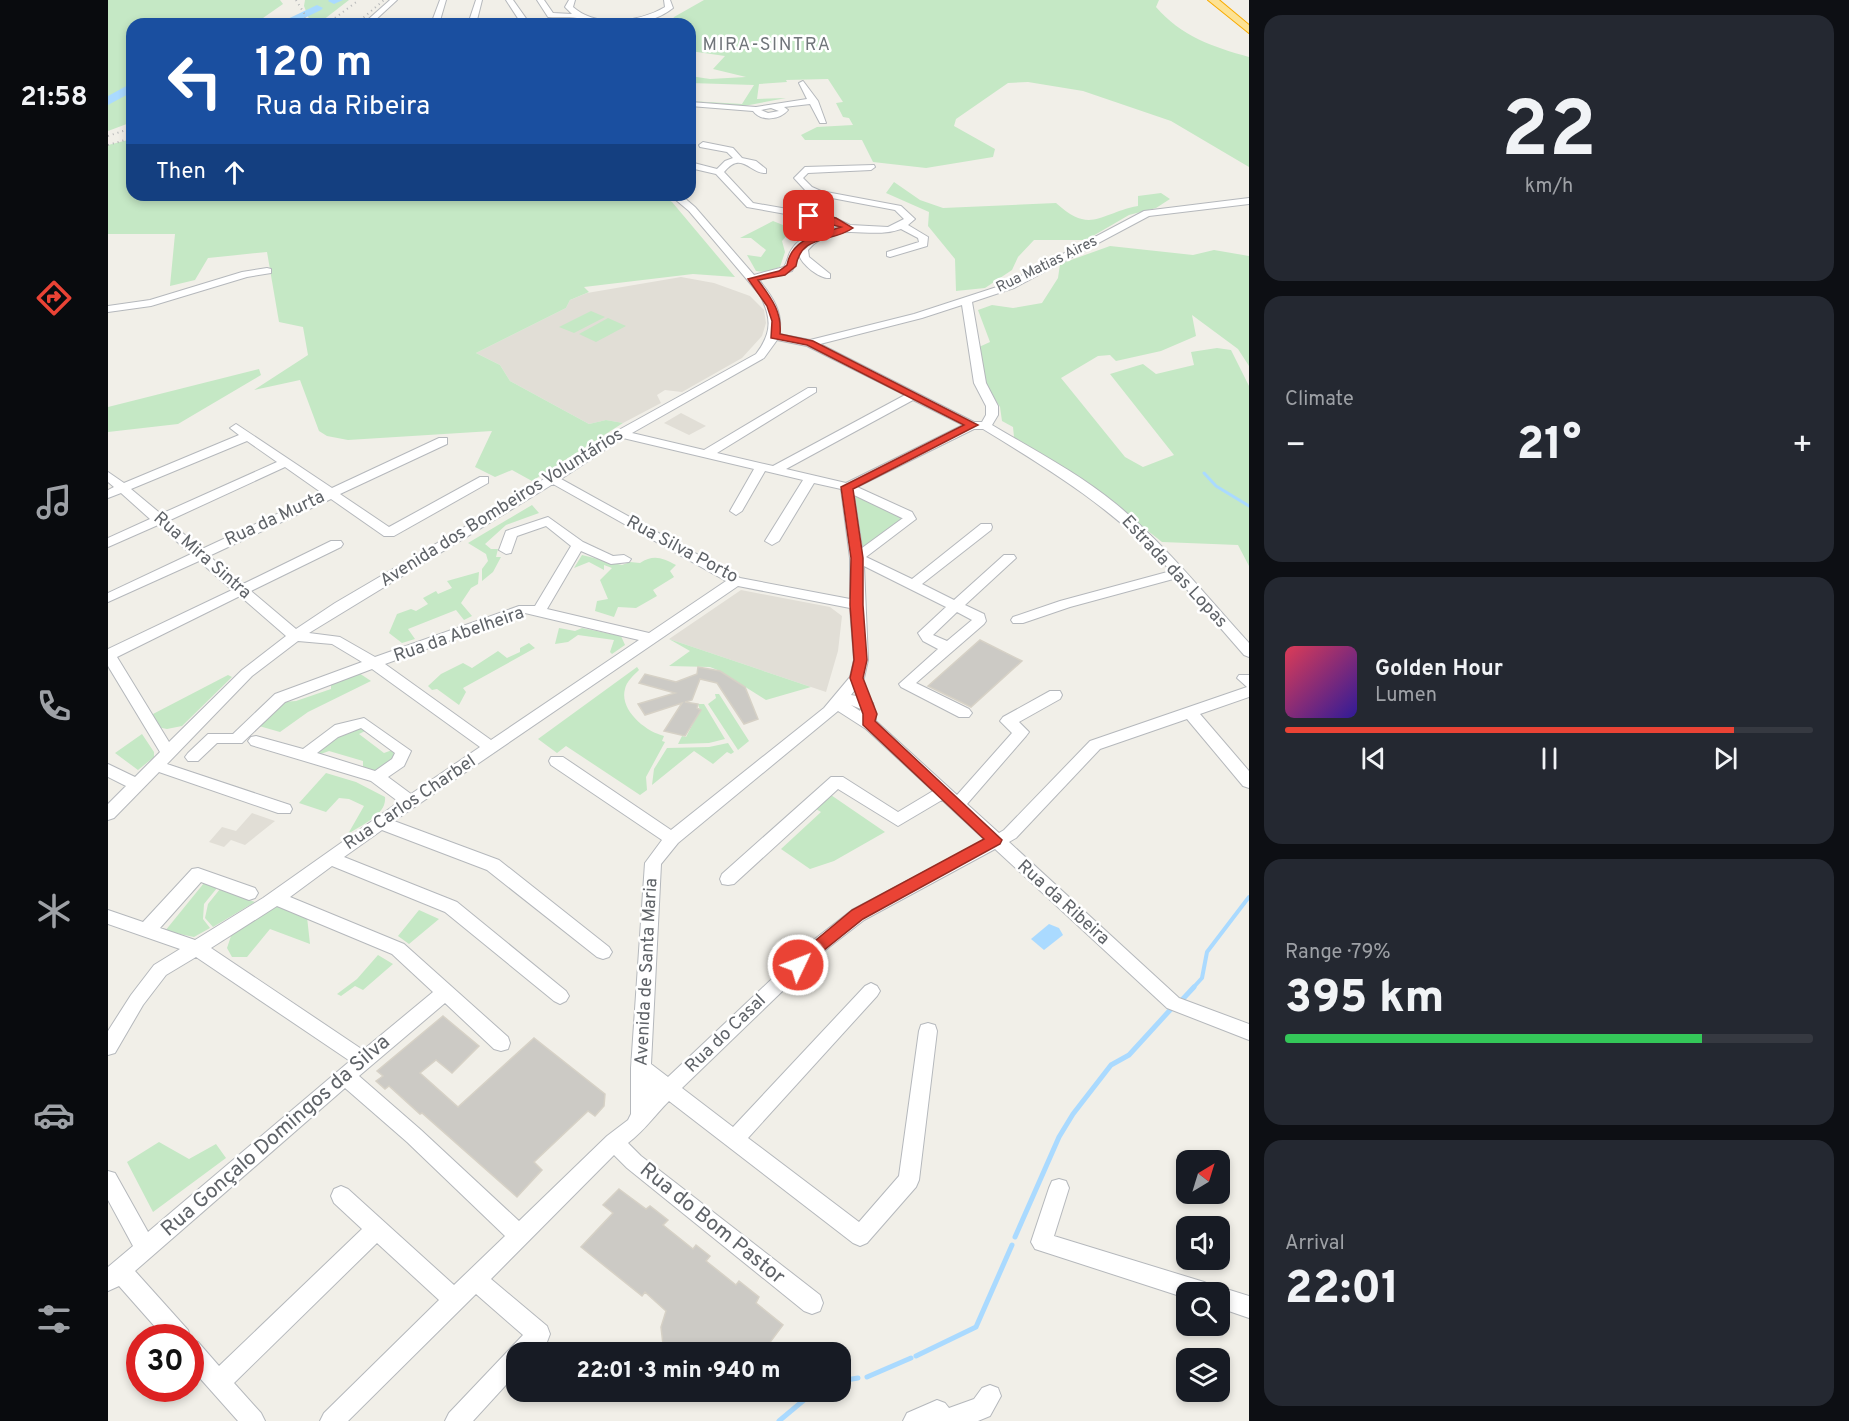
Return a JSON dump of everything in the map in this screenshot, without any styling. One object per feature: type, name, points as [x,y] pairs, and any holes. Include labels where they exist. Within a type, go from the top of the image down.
[{"type":"highway","points":[[1213,0],[1249,30]]},
{"type":"street","points":[[374,18],[394,0]]},
{"type":"street","points":[[437,18],[443,0]]},
{"type":"street","points":[[474,18],[479,0]]},
{"type":"street","points":[[509,0],[522,18]]},
{"type":"street","points":[[540,0],[551,15],[588,18]]},
{"type":"street","points":[[572,0],[568,7],[579,16]]},
{"type":"street","points":[[644,18],[654,17],[669,8],[667,0]]},
{"type":"street","points":[[803,83],[814,101],[817,122]]},
{"type":"street","points":[[696,104],[756,109],[762,115],[772,116],[784,112],[780,106],[791,102],[814,101]]},
{"type":"street","points":[[703,145],[730,150],[739,159],[754,163],[763,171]]},
{"type":"street","points":[[719,172],[725,165],[739,159]]},
{"type":"street","points":[[696,166],[719,172],[750,205],[832,220],[849,228]]},
{"type":"street","points":[[753,279],[788,269],[796,249],[813,239],[849,228],[884,230],[903,226],[910,219],[898,208],[819,193],[809,189],[798,178],[805,170],[871,167]]},
{"type":"street","points":[[682,201],[692,209],[753,279],[772,306],[776,321],[775,336],[810,343]]},
{"type":"street","name":"Rua Matias Aires","points":[[810,343],[967,302],[1010,286],[1147,213],[1249,201]]},
{"type":"street","points":[[890,254],[924,244],[923,237],[903,226]]},
{"type":"street","points":[[813,239],[803,250],[804,258],[826,276]]},
{"type":"street","points":[[108,309],[151,303],[246,274],[267,272]]},
{"type":"street","points":[[847,487],[979,425],[993,415],[992,405],[980,383],[967,302]]},
{"type":"street","name":"Avenida dos Bombeiros Voluntários","points":[[108,814],[247,673],[296,636],[621,434],[760,356],[775,336]]},
{"type":"street","name":"Estrada das Lopas","points":[[810,343],[912,396],[979,425],[1088,488],[1128,520],[1249,652]]},
{"type":"street","points":[[706,454],[812,390]]},
{"type":"street","points":[[777,469],[912,396]]},
{"type":"street","points":[[236,428],[389,533],[484,480]]},
{"type":"street","points":[[621,434],[847,487],[910,517],[857,558]]},
{"type":"street","points":[[108,494],[248,436]]},
{"type":"street","name":"Rua da Murta","points":[[108,598],[443,441]]},
{"type":"street","points":[[108,543],[286,462]]},
{"type":"street","points":[[736,512],[762,466]]},
{"type":"street","name":"Rua Mira Sintra","points":[[108,476],[296,636]]},
{"type":"street","points":[[772,540],[811,477]]},
{"type":"street","name":"Rua Silva Porto","points":[[552,479],[736,581],[856,605]]},
{"type":"street","points":[[847,487],[857,558],[856,605],[861,660],[857,678]]},
{"type":"street","points":[[506,550],[511,534],[548,521],[578,545],[610,561],[624,559]]},
{"type":"street","points":[[914,584],[986,526]]},
{"type":"street","points":[[168,753],[109,655],[336,544]]},
{"type":"street","name":"Rua da Abelheira","points":[[193,757],[213,738],[237,739],[280,698],[524,609],[539,611],[578,545]]},
{"type":"street","points":[[857,558],[979,617],[979,621],[906,684],[964,713]]},
{"type":"street","points":[[947,647],[928,638],[925,633],[1009,558]]},
{"type":"street","points":[[1018,620],[1065,604],[1179,573]]},
{"type":"street","name":"Rua Carlos Charbel","points":[[108,1047],[136,1000],[160,970],[275,898],[736,581]]},
{"type":"street","points":[[539,611],[653,639]]},
{"type":"street","points":[[326,616],[334,640]]},
{"type":"street","points":[[296,636],[334,640],[375,664],[492,748]]},
{"type":"street","name":"Avenida de Santa Maria","points":[[641,1115],[641,1068],[653,863],[672,839],[836,705],[857,678]]},
{"type":"street","name":"Rua da Ribeira","points":[[857,678],[868,715],[943,792],[1127,962],[1173,1003],[1249,1032]]},
{"type":"street","name":"Rua do Casal","points":[[641,1115],[817,946],[858,915],[1010,834],[1095,745],[1191,713],[1247,684]]},
{"type":"street","points":[[957,805],[1021,732],[1008,721],[1056,695]]},
{"type":"street","name":"Rua da Ribeira","points":[[836,705],[868,715]]},
{"type":"street","points":[[1191,713],[1249,782]]},
{"type":"street","points":[[306,755],[317,742],[353,724],[368,724],[403,750],[398,762],[377,777]]},
{"type":"street","points":[[256,741],[377,777],[412,803]]},
{"type":"street","points":[[557,761],[672,839]]},
{"type":"street","points":[[157,766],[284,809]]},
{"type":"street","points":[[108,770],[136,785]]},
{"type":"street","points":[[728,879],[837,781],[898,820],[943,792]]},
{"type":"street","points":[[382,823],[493,866],[603,952]]},
{"type":"street","points":[[330,858],[451,907],[560,996]]},
{"type":"street","points":[[146,931],[198,874],[249,893]]},
{"type":"street","points":[[275,898],[398,949],[501,1043]]},
{"type":"street","points":[[108,917],[196,947],[363,1060]]},
{"type":"street","points":[[735,1138],[871,991]]},
{"type":"street","name":"Rua Gonçalo Domingos da Silva","points":[[114,1276],[363,1060],[446,992]]},
{"type":"street","points":[[641,1068],[860,1236],[909,1180],[928,1031]]},
{"type":"street","points":[[345,1076],[414,1136],[520,1236]]},
{"type":"street","points":[[332,1421],[614,1142],[635,1126],[641,1115]]},
{"type":"street","name":"Rua do Bom Pastor","points":[[614,1142],[634,1162],[812,1303]]},
{"type":"street","points":[[109,1186],[145,1248]]},
{"type":"street","points":[[1059,1188],[1042,1242],[1176,1284]]},
{"type":"street","points":[[341,1196],[454,1300]]},
{"type":"street","points":[[219,1382],[377,1229]]},
{"type":"street","points":[[114,1276],[165,1324]]},
{"type":"street","points":[[475,1279],[539,1335],[532,1342]]},
{"type":"street","points":[[1230,1301],[1249,1307]]},
{"type":"street","points":[[204,1365],[252,1421]]},
{"type":"street","points":[[456,1421],[506,1368]]},
{"type":"street","points":[[915,1421],[938,1411],[945,1421],[982,1408],[990,1396]]},
{"type":"shaded area","points":[[681,277],[714,283],[750,296],[764,310],[766,323],[762,336],[742,358],[682,392],[665,390],[657,395],[661,403],[623,423],[606,420],[589,424],[510,381],[500,365],[476,353],[566,308],[570,300],[587,293]]},
{"type":"shaded area","points":[[681,413],[706,426],[689,435],[664,423]]},
{"type":"shaded area","points":[[741,590],[830,607],[842,616],[838,651],[826,692],[669,639]]},
{"type":"shaded area","points":[[252,813],[275,821],[245,845],[231,840],[224,847],[209,842],[222,827],[236,831]]},
{"type":"green space","points":[[108,0],[280,0],[283,4],[263,18],[126,18],[126,124],[108,131]]},
{"type":"green space","points":[[305,0],[349,0],[326,18],[309,18],[304,6]]},
{"type":"green space","points":[[704,0],[1159,0],[1156,7],[1187,33],[1210,44],[1249,57],[1249,167],[1171,121],[1083,91],[1028,82],[1008,83],[956,119],[954,126],[995,149],[993,157],[926,168],[873,162],[862,140],[805,140],[801,135],[817,127],[853,125],[849,118],[843,117],[836,103],[843,102],[828,79],[786,80],[787,82],[759,84],[757,99],[786,98],[744,106],[696,102],[742,104],[754,85],[696,83],[696,77],[710,79],[746,77],[713,69],[725,56],[696,52],[696,18],[674,17]]},
{"type":"green space","points":[[126,140],[126,201],[670,201],[735,277],[693,274],[584,287],[589,292],[570,300],[566,308],[476,353],[500,365],[510,381],[589,424],[606,420],[623,423],[532,481],[512,470],[495,477],[475,467],[492,431],[348,440],[327,436],[319,431],[300,380],[254,390],[308,355],[303,327],[279,322],[267,252],[208,258],[195,280],[170,286],[175,234],[108,234],[108,145]]},
{"type":"green space","points":[[894,182],[920,200],[943,208],[1056,203],[1068,213],[1087,220],[1138,206],[1138,196],[1161,193],[1170,199],[1156,208],[1129,215],[1086,240],[1034,240],[1018,257],[1012,270],[985,288],[956,291],[955,259],[928,226],[929,212],[886,193]]},
{"type":"green space","points":[[773,221],[783,225],[786,223],[796,225],[782,241],[785,252],[780,267],[765,272],[756,271],[747,255],[761,257],[766,250],[751,238],[740,238]]},
{"type":"green space","points":[[1110,246],[1193,255],[1214,250],[1249,256],[1249,366],[1238,349],[1192,315],[1196,336],[1161,351],[1116,361],[1110,355],[1098,356],[1061,378],[1125,457],[1143,467],[1174,455],[1110,374],[1143,364],[1156,374],[1194,365],[1191,352],[1217,348],[1231,350],[1249,386],[1249,566],[1238,545],[1162,542],[1083,480],[1014,437],[1013,427],[1002,421],[1000,407],[987,386],[979,347],[990,342],[978,310],[992,305],[1013,308],[1042,303],[1058,278],[1060,264]]},
{"type":"green space","points":[[591,311],[605,317],[574,333],[559,327]]},
{"type":"green space","points":[[608,318],[626,326],[596,342],[579,334]]},
{"type":"green space","points":[[259,369],[261,375],[178,424],[108,432],[108,407]]},
{"type":"green space","points":[[854,493],[906,517],[861,551]]},
{"type":"green space","points":[[532,505],[539,513],[506,525],[485,544],[491,549],[498,549],[496,557],[501,557],[493,572],[482,581],[482,569],[488,561],[486,554],[468,543]]},
{"type":"green space","points":[[582,555],[622,565],[630,562],[640,563],[654,558],[662,559],[676,565],[670,571],[674,577],[653,590],[657,596],[636,608],[618,607],[614,617],[595,611],[597,601],[608,599],[600,580],[612,568],[604,565],[604,570],[589,562],[574,568]]},
{"type":"green space","points":[[479,572],[478,584],[471,588],[461,603],[472,616],[464,620],[456,610],[408,629],[415,639],[402,643],[389,633],[397,614],[411,609],[416,611],[428,604],[423,598],[436,591],[438,594],[452,588],[447,581]]},
{"type":"green space","points":[[559,628],[575,631],[582,628],[621,636],[625,645],[612,654],[610,652],[614,640],[578,635],[568,642],[555,644]]},
{"type":"green space","points":[[669,639],[811,687],[766,700],[710,667],[669,666],[690,651]]},
{"type":"green space","points":[[529,643],[535,648],[463,688],[466,692],[459,705],[437,689],[432,690],[428,686],[441,674],[463,663],[472,668],[498,651],[507,658],[520,652],[520,648]]},
{"type":"green space","points":[[637,667],[639,670],[626,686],[624,697],[626,705],[642,725],[664,736],[662,741],[665,742],[646,777],[647,790],[640,795],[566,746],[557,753],[538,739]]},
{"type":"green space","points":[[359,673],[371,681],[308,712],[280,732],[259,726],[283,702],[296,701],[331,689],[331,682]]},
{"type":"green space","points":[[228,675],[232,677],[182,726],[167,729],[157,727],[153,714]]},
{"type":"green space","points":[[715,694],[719,694],[749,741],[738,750],[708,704],[716,698]]},
{"type":"green space","points":[[698,704],[704,704],[725,739],[709,743],[678,744],[682,736],[686,737],[700,710]]},
{"type":"green space","points":[[353,728],[367,730],[359,734],[384,753],[395,749],[398,754],[387,766],[375,772],[363,769],[363,761],[329,751],[318,755],[313,753]]},
{"type":"green space","points":[[142,734],[154,752],[154,757],[138,770],[115,753]]},
{"type":"green space","points":[[728,743],[734,752],[731,754],[727,752],[713,764],[694,751],[652,785],[654,769],[667,748],[709,747]]},
{"type":"green space","points":[[326,773],[356,782],[385,797],[382,809],[372,819],[348,834],[364,806],[349,799],[339,798],[326,812],[299,803]]},
{"type":"green space","points":[[828,793],[885,832],[834,861],[810,869],[781,849],[821,812],[816,809],[777,843]]},
{"type":"green space","points":[[204,883],[217,888],[204,904],[203,919],[210,928],[194,937],[165,931]]},
{"type":"green space","points":[[220,889],[255,902],[213,927],[205,918],[208,904]]},
{"type":"green space","points":[[276,902],[307,917],[310,944],[270,929],[247,957],[232,957],[227,948],[231,936],[241,926]]},
{"type":"green space","points":[[419,910],[439,919],[409,944],[398,936]]},
{"type":"green space","points":[[378,955],[393,964],[363,990],[355,986],[341,996],[337,994],[357,979]]},
{"type":"green space","points":[[159,1142],[189,1159],[216,1144],[226,1158],[153,1212],[127,1162]]},
{"type":"water","points":[[1049,924],[1059,928],[1063,935],[1044,950],[1031,939]]},
{"type":"building","points":[[980,640],[1022,661],[971,707],[928,686]]},
{"type":"building","points":[[698,667],[720,671],[745,687],[758,719],[744,724],[717,683],[700,679],[692,700],[685,702],[698,704],[697,708],[701,710],[685,736],[664,731],[682,703],[645,715],[638,704],[675,693],[639,683],[645,674],[676,682],[697,674]]},
{"type":"building","points":[[443,1016],[479,1046],[452,1073],[436,1060],[420,1073],[458,1107],[534,1038],[605,1094],[604,1106],[595,1116],[588,1111],[534,1162],[542,1170],[517,1197],[422,1113],[420,1114],[389,1086],[385,1089],[376,1081],[383,1076],[377,1071]]},
{"type":"building","points":[[619,1189],[646,1209],[650,1206],[668,1220],[663,1225],[693,1249],[696,1245],[710,1256],[706,1261],[736,1285],[739,1281],[759,1297],[756,1303],[783,1325],[770,1342],[663,1342],[661,1327],[666,1311],[645,1292],[642,1296],[581,1247],[613,1213],[603,1205]]},
{"type":"waterway","points":[[296,18],[317,8]]},
{"type":"waterway","points":[[108,101],[126,90]]},
{"type":"waterway","points":[[1204,473],[1216,486],[1249,506]]},
{"type":"waterway","points":[[1192,989],[1202,978],[1207,952],[1249,897]]},
{"type":"waterway","points":[[1180,1002],[1194,987]]},
{"type":"waterway","points":[[1015,1237],[1059,1137],[1073,1114],[1111,1065],[1129,1055],[1171,1009]]},
{"type":"waterway","points":[[916,1356],[976,1327],[1012,1245]]},
{"type":"waterway","points":[[867,1377],[911,1358]]},
{"type":"waterway","points":[[851,1379],[858,1378]]},
{"type":"waterway","points":[[779,1421],[802,1402]]},
{"type":"railway","points":[[296,0],[305,18]]},
{"type":"railway","points":[[335,18],[359,0]]},
{"type":"railway","points":[[363,18],[384,0]]},
{"type":"railway","points":[[108,136],[126,130]]},
{"type":"railway","points":[[108,145],[126,140]]},
{"type":"district","name":"MIRA-SINTRA","points":[[767,45]]},
{"type":"route","points":[[798,965],[817,946],[858,915],[995,840],[868,722],[870,714],[857,678],[861,660],[856,605],[857,558],[847,487],[972,425],[810,343],[775,336],[776,321],[772,306],[753,279],[782,273],[788,269],[792,266],[794,253],[801,244],[849,228],[832,220],[809,216]]}]
